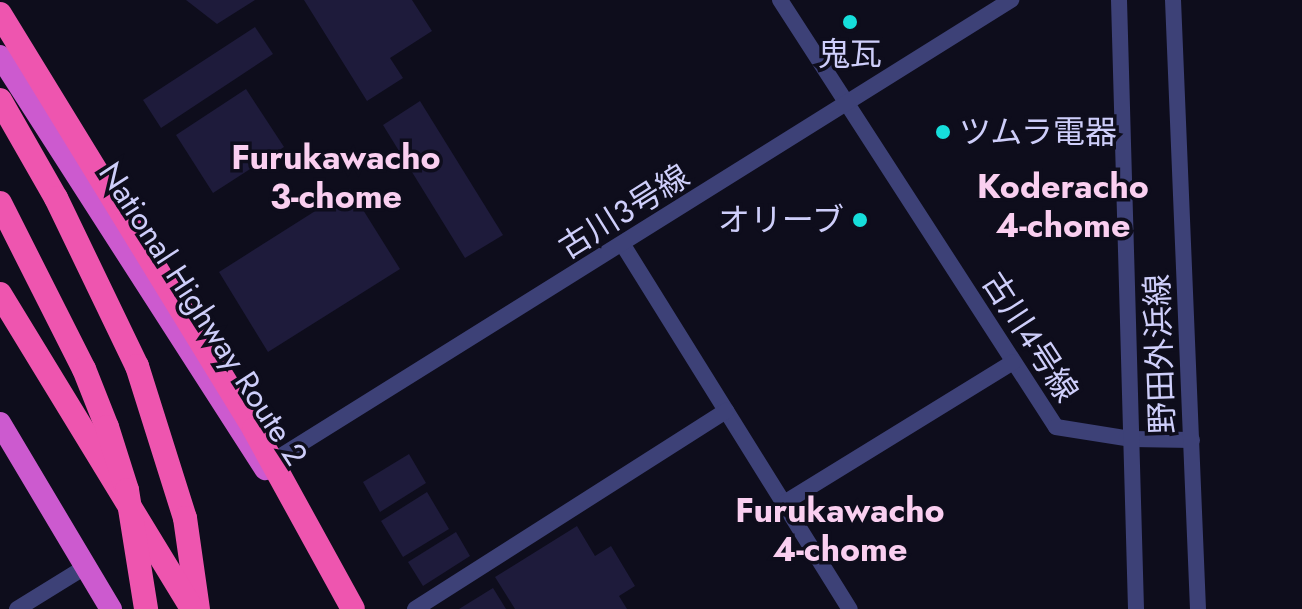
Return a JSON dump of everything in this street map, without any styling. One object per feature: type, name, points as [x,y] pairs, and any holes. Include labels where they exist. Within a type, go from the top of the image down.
[{"type":"highway","points":[[0,14],[254,429],[351,609]]},
{"type":"highway","name":"National Highway Route 2","points":[[0,56],[264,467],[351,609]]},
{"type":"highway","points":[[0,100],[63,211],[137,366],[185,518],[195,609]]},
{"type":"highway","points":[[0,203],[84,369],[107,427],[127,490],[146,609]]},
{"type":"highway","points":[[0,294],[195,609]]},
{"type":"highway","points":[[0,423],[111,609]]},
{"type":"street","name":"古川４号線","points":[[780,0],[1056,427],[1132,439],[1192,440]]},
{"type":"street","name":"古川３号線","points":[[264,467],[847,107],[1011,0]]},
{"type":"street","name":"野田外浜線","points":[[1119,0],[1136,609]]},
{"type":"street","name":"野田外浜線","points":[[1173,0],[1198,609]]},
{"type":"street","points":[[623,245],[850,609]]},
{"type":"street","points":[[784,503],[1013,362]]},
{"type":"street","points":[[415,609],[726,411]]},
{"type":"street","points":[[17,609],[85,567]]},
{"type":"building","points":[[186,0],[255,0],[217,24]]},
{"type":"building","points":[[304,0],[412,0],[432,31],[390,58],[403,78],[367,101]]},
{"type":"building","points":[[255,27],[273,54],[161,128],[143,100]]},
{"type":"building","points":[[246,89],[284,147],[213,193],[176,135]]},
{"type":"building","points":[[420,101],[503,235],[465,258],[383,125]]},
{"type":"building","points":[[350,189],[400,269],[268,352],[219,272]]},
{"type":"building","points":[[409,454],[426,483],[380,512],[363,482]]},
{"type":"building","points":[[427,492],[449,529],[403,557],[381,521]]},
{"type":"building","points":[[577,526],[595,556],[611,546],[635,586],[619,596],[627,609],[515,609],[495,577]]},
{"type":"building","points":[[456,532],[470,556],[423,586],[408,562]]},
{"type":"building","points":[[493,588],[506,609],[459,609]]},
{"type":"place","name":"鬼瓦","points":[[850,22]]},
{"type":"place","name":"ツムラ電器","points":[[943,132]]},
{"type":"place","name":"オリーブ","points":[[860,220]]},
{"type":"district","name":"Furukawacho 3-chome","points":[[336,176]]},
{"type":"district","name":"Koderacho 4-chome","points":[[1063,206]]},
{"type":"district","name":"Furukawacho 4-chome","points":[[840,530]]}]
